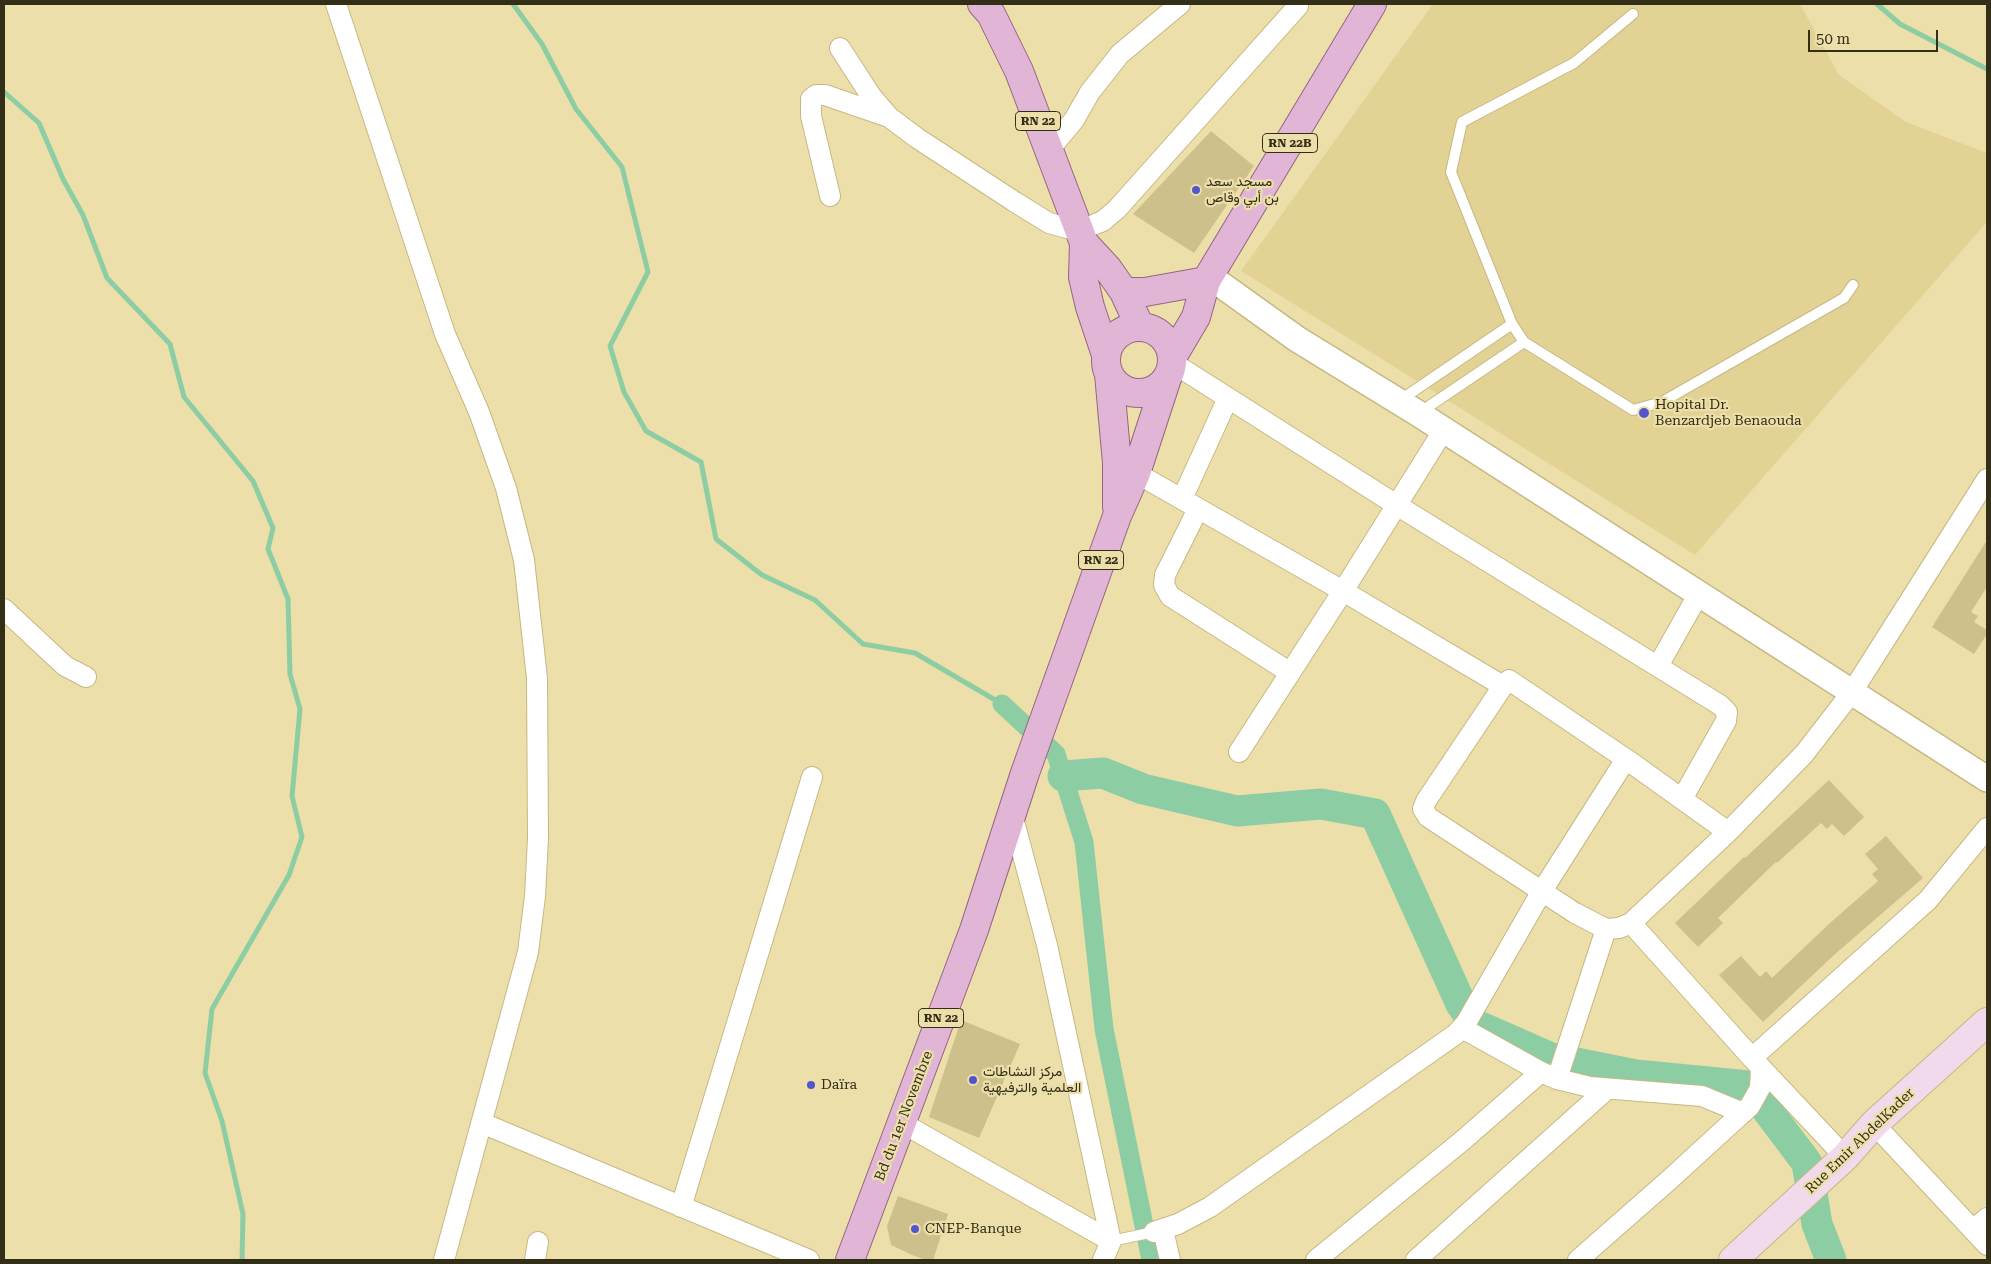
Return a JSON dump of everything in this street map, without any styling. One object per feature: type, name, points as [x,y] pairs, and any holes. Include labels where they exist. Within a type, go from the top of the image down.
[{"type":"main road","name":"RN 22","points":[[982,4],[991,14],[1019,71],[1081,237],[1082,277],[1108,364],[1117,463],[1117,516]]},
{"type":"main road","name":"RN 22B","points":[[1171,366],[1196,317],[1208,279],[1372,4]]},
{"type":"main road","name":"RN 22","points":[[1081,237],[1108,269],[1124,292],[1142,326]]},
{"type":"main road","points":[[1124,292],[1145,292],[1208,279]]},
{"type":"main road","points":[[1142,326],[1161,304],[1173,294],[1208,279]]},
{"type":"main road","points":[[1142,326],[1154,330],[1163,336],[1170,345],[1171,366],[1160,386],[1152,391],[1131,392],[1114,382],[1108,364],[1112,340],[1122,331],[1142,326]]},
{"type":"main road","name":"RN 22","points":[[1117,516],[1136,474],[1171,366]]},
{"type":"main road","name":"Bd du 1er Novembre","points":[[850,1260],[974,930],[1025,773],[1117,516]]},
{"type":"main road","name":"Rue Emir AbdelKader","points":[[1732,1260],[1845,1157],[1874,1124],[1987,1022]]},
{"type":"street","points":[[336,4],[445,334],[479,412],[506,488],[524,560],[537,678],[538,838],[535,896],[528,952],[444,1260]]},
{"type":"street","points":[[1048,150],[1074,120],[1095,86],[1120,54],[1180,4]]},
{"type":"street","points":[[840,48],[871,96],[889,117],[1049,223],[1081,237],[1117,209],[1298,6]]},
{"type":"street","points":[[830,196],[811,116],[811,99],[816,95],[825,95],[889,117]]},
{"type":"street","points":[[1208,279],[1297,339],[1443,430],[1987,778]]},
{"type":"street","points":[[1171,366],[1228,398],[1395,504],[1720,705],[1727,712],[1726,721],[1682,799]]},
{"type":"street","points":[[1228,398],[1165,575],[1164,585],[1170,596],[1289,672]]},
{"type":"street","points":[[1239,752],[1343,591],[1395,504],[1443,430]]},
{"type":"street","points":[[1136,474],[1343,591],[1503,686]]},
{"type":"street","points":[[1728,832],[1626,758],[1509,680],[1503,686],[1426,801],[1423,809],[1428,817],[1575,913],[1606,929],[1619,928],[1631,923],[1728,832],[1804,754],[1852,692],[1987,479]]},
{"type":"street","points":[[1658,666],[1698,594]]},
{"type":"street","points":[[4,609],[64,666],[86,678]]},
{"type":"street","points":[[1170,1260],[1158,1231],[1196,1216],[1210,1207],[1449,1040],[1466,1020],[1542,891],[1626,758]]},
{"type":"street","points":[[682,1207],[812,776]]},
{"type":"street","points":[[1012,814],[1047,945],[1111,1240],[1103,1260]]},
{"type":"street","points":[[1578,1260],[1747,1110],[1756,1098],[1758,1068],[1928,900],[1987,828]]},
{"type":"street","points":[[1631,923],[1758,1068],[1845,1157]]},
{"type":"street","points":[[1316,1260],[1462,1141],[1556,1068],[1606,929]]},
{"type":"street","points":[[1466,1020],[1590,1087],[1702,1096],[1747,1110]]},
{"type":"street","points":[[1416,1260],[1607,1089]]},
{"type":"street","points":[[482,1123],[809,1260]]},
{"type":"street","points":[[902,1123],[1111,1240]]},
{"type":"street","points":[[1874,1124],[1980,1224],[1987,1245]]},
{"type":"lane","points":[[1633,14],[1574,63],[1462,122],[1452,172],[1512,324],[1524,342],[1633,410],[1662,402],[1844,298],[1853,285]]},
{"type":"lane","points":[[1408,408],[1512,324]]},
{"type":"lane","points":[[1408,408],[1524,342]]},
{"type":"lane","points":[[1111,1240],[1158,1231]]},
{"type":"shaded area","name":"Hopital Dr. Benzardjeb Benaouda","points":[[1433,4],[1800,4],[1839,75],[1906,122],[1987,153],[1987,222],[1695,555],[1241,271]]},
{"type":"building","name":"مسجد سعد بن أبي وقاص","points":[[1211,131],[1254,166],[1194,253],[1133,214]]},
{"type":"building","points":[[1987,540],[1987,587],[1971,612],[1978,616],[1974,622],[1987,630],[1987,634],[1974,654],[1932,627]]},
{"type":"building","points":[[1829,780],[1864,817],[1844,836],[1832,824],[1827,829],[1821,823],[1776,862],[1718,918],[1723,923],[1698,947],[1675,923]]},
{"type":"building","points":[[1886,836],[1923,878],[1834,955],[1763,1022],[1719,975],[1741,956],[1760,977],[1766,971],[1772,978],[1878,881],[1872,874],[1878,869],[1865,854]]},
{"type":"building","name":"مركز النشاطات العلمية والترفيهية","points":[[961,1020],[1020,1044],[979,1138],[929,1117]]},
{"type":"building","name":"CNEP-Banque","points":[[898,1196],[948,1214],[933,1260],[926,1260],[912,1255],[891,1245],[887,1226]]},
{"type":"waterway","points":[[513,4],[542,44],[576,109],[622,167],[648,272],[610,346],[624,392],[646,431],[701,462],[716,539],[762,575],[815,600],[863,644],[915,653],[1002,704]]},
{"type":"waterway","points":[[1877,4],[1900,24],[1987,69]]},
{"type":"waterway","points":[[4,92],[39,123],[63,179],[83,215],[107,278],[170,344],[184,397],[253,481],[273,528],[268,549],[288,599],[290,674],[300,709],[292,796],[302,837],[289,875],[212,1009],[205,1073],[222,1121],[243,1214],[242,1260]]},
{"type":"waterway","points":[[1002,704],[1056,754],[1084,842],[1104,1029],[1151,1260]]},
{"type":"waterway","points":[[1063,776],[1103,773],[1143,789],[1237,811],[1321,804],[1375,814],[1461,1004],[1476,1025],[1551,1058],[1636,1075],[1749,1086],[1807,1163],[1817,1224],[1831,1260]]},
{"type":"place","name":"مسجد سعد بن أبي وقاص","points":[[1196,190]]},
{"type":"place","name":"Hopital Dr. Benzardjeb Benaouda","points":[[1644,413]]},
{"type":"place","name":"مركز النشاطات العلمية والترفيهية","points":[[973,1080]]},
{"type":"place","name":"Daïra","points":[[811,1085]]},
{"type":"place","name":"CNEP-Banque","points":[[915,1229]]}]
